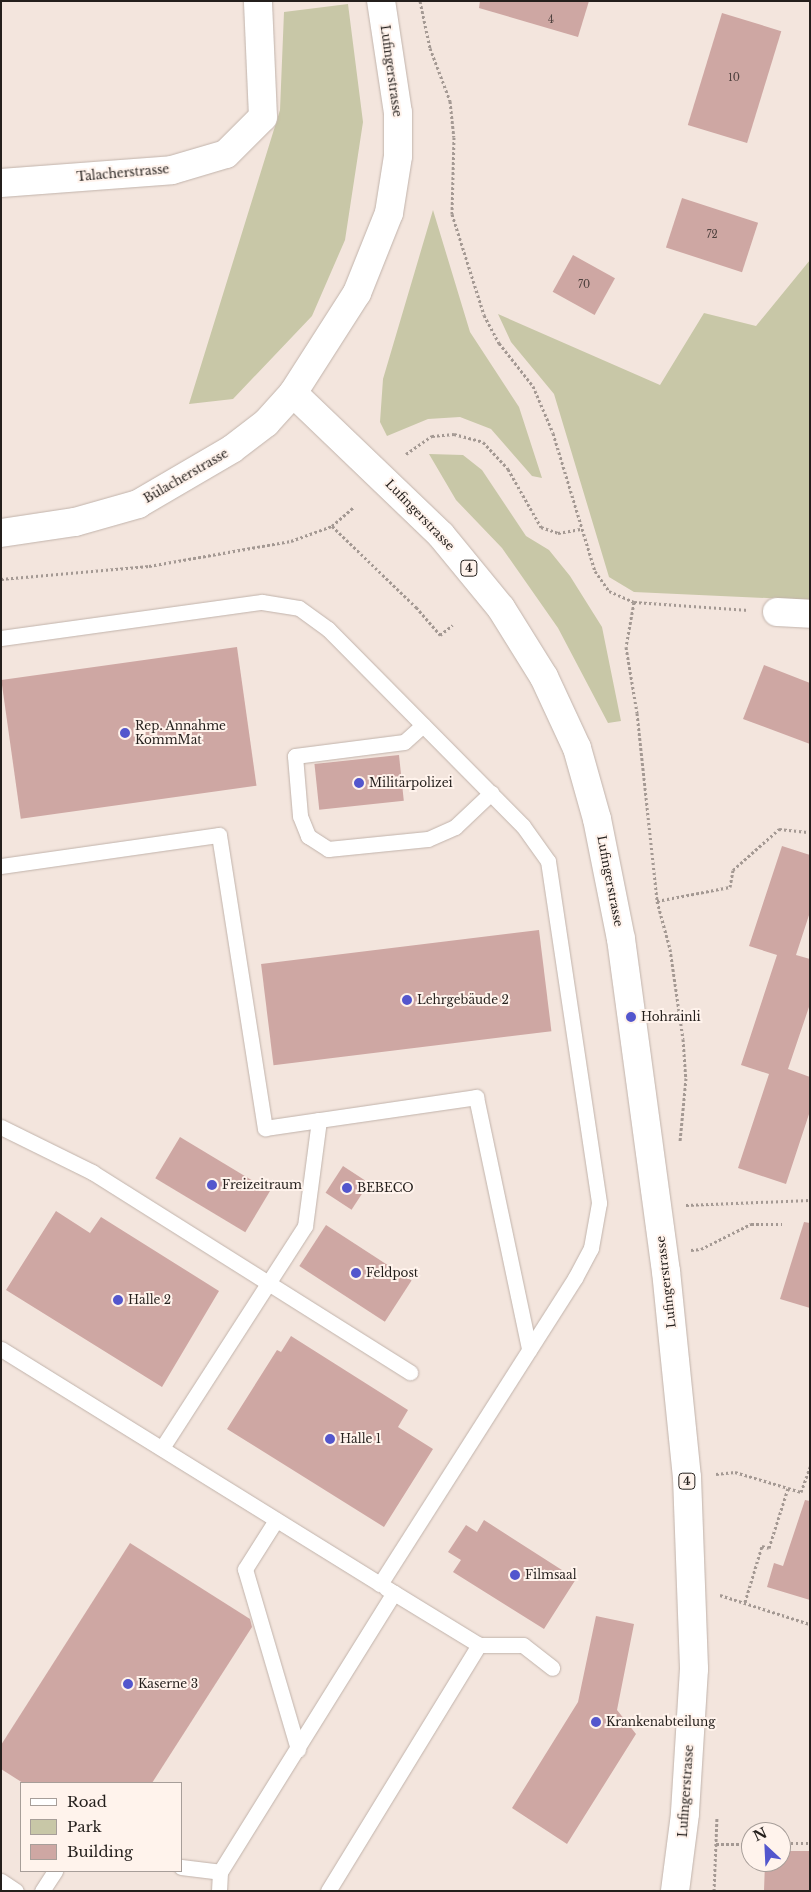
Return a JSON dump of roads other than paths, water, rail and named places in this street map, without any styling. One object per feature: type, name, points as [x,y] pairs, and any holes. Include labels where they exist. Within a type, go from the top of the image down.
[{"type":"main road","name":"Talacherstrasse","points":[[1,183],[172,170],[226,154],[262,117],[258,1]]},
{"type":"main road","name":"Lufingerstrasse","points":[[381,1],[398,113],[398,156],[389,213],[357,293],[293,393],[441,535],[501,608],[544,677],[589,784],[621,939],[666,1271],[687,1477],[694,1669],[685,1814],[675,1891]]},
{"type":"main road","name":"Bülacherstrasse","points":[[1,534],[75,522],[138,504],[232,449],[266,423],[293,393]]},
{"type":"main road","points":[[777,612],[810,614]]},
{"type":"lane","points":[[1,638],[262,602],[299,608],[328,629],[540,845],[554,881],[599,1203],[591,1248],[529,1350],[380,1584]]},
{"type":"lane","points":[[423,725],[404,742],[295,756],[300,816],[308,836],[328,849],[428,840],[455,827],[491,793]]},
{"type":"lane","points":[[1,866],[219,835],[265,1128],[476,1097],[529,1350]]},
{"type":"lane","points":[[162,1448],[305,1226],[320,1120]]},
{"type":"lane","points":[[1,1127],[92,1172],[410,1372]]},
{"type":"lane","points":[[1,1349],[479,1645],[523,1645],[552,1668]]},
{"type":"lane","points":[[276,1520],[245,1568],[298,1749]]},
{"type":"lane","points":[[219,1891],[220,1872],[394,1593]]},
{"type":"lane","points":[[328,1891],[479,1645]]},
{"type":"lane","points":[[182,1867],[220,1872]]},
{"type":"lane","points":[[42,1891],[54,1872]]},
{"type":"lane","points":[[1,1881],[16,1891]]},
{"type":"place","name":"Rep. Annahme KommMat","points":[[125,733]]},
{"type":"place","name":"Militärpolizei","points":[[359,783]]},
{"type":"place","name":"Lehrgebäude 2","points":[[407,1000]]},
{"type":"place","name":"Hohrainli","points":[[631,1017]]},
{"type":"place","name":"Freizeitraum","points":[[212,1185]]},
{"type":"place","name":"BEBECO","points":[[347,1188]]},
{"type":"place","name":"Feldpost","points":[[356,1273]]},
{"type":"place","name":"Halle 2","points":[[118,1300]]},
{"type":"place","name":"Halle 1","points":[[330,1439]]},
{"type":"place","name":"Filmsaal","points":[[515,1575]]},
{"type":"place","name":"Kaserne 3","points":[[128,1684]]},
{"type":"place","name":"Krankenabteilung","points":[[596,1722]]}]
